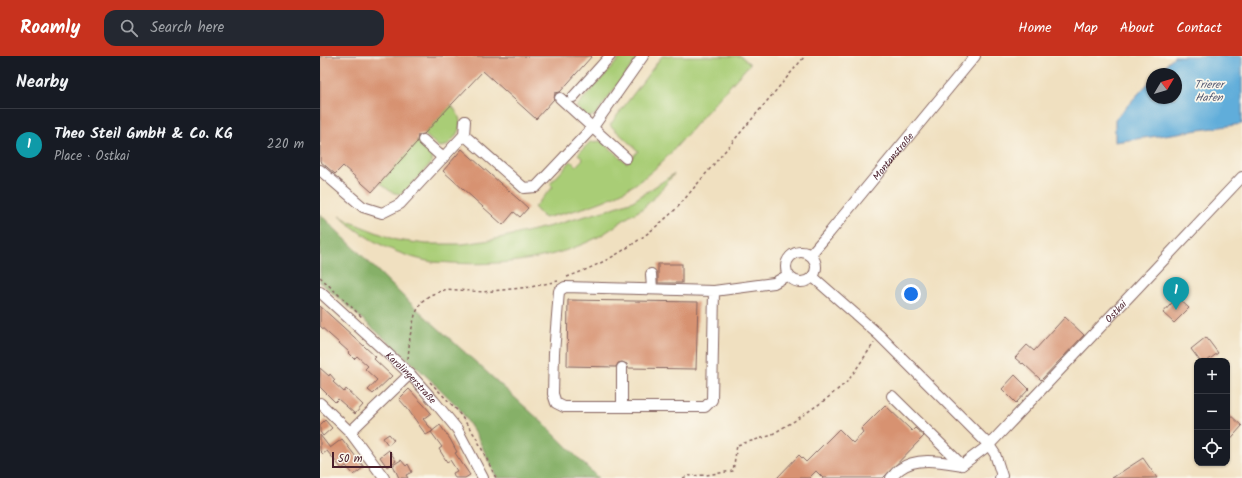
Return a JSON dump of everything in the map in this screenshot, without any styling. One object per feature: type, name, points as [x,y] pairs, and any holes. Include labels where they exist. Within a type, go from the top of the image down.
[{"type":"street","points":[[573,97],[610,56]]},
{"type":"street","points":[[464,135],[524,188],[536,187],[593,127],[643,56]]},
{"type":"street","name":"Montanstraße","points":[[810,255],[975,56]]},
{"type":"street","points":[[560,98],[626,158]]},
{"type":"street","points":[[320,170],[363,207],[382,213],[400,204],[464,135],[466,121]]},
{"type":"street","points":[[424,140],[443,158]]},
{"type":"street","name":"Ostkai","points":[[962,465],[989,445],[1242,177]]},
{"type":"street","points":[[800,252],[805,252],[810,255],[816,263],[817,268],[813,277],[801,283],[796,282],[788,275],[786,263],[792,255],[800,252]]},
{"type":"street","points":[[651,274],[652,289]]},
{"type":"street","points":[[714,291],[712,400],[705,407],[564,407],[556,403],[553,394],[558,291],[565,287],[714,291],[774,283],[788,275]]},
{"type":"street","points":[[813,277],[879,335],[989,445],[995,454],[1002,476],[1000,478]]},
{"type":"street","name":"Karolingerstraße","points":[[320,292],[410,374],[434,401],[457,429],[482,478]]},
{"type":"street","points":[[622,368],[622,407]]},
{"type":"street","points":[[350,432],[410,374]]},
{"type":"street","points":[[892,396],[962,465]]},
{"type":"street","points":[[320,403],[350,432],[384,478]]},
{"type":"street","points":[[891,478],[900,469],[911,463],[931,461],[962,465]]},
{"type":"path","points":[[566,278],[605,262],[626,249],[655,229],[678,208],[805,56]]},
{"type":"path","points":[[408,359],[410,336],[415,314],[421,302],[430,295],[447,289],[483,292],[531,286],[559,280]]},
{"type":"path","points":[[683,478],[688,476],[733,471],[737,445],[769,436],[825,400],[848,382],[879,335]]},
{"type":"green space","points":[[622,56],[639,56],[596,114],[588,117],[576,107]]},
{"type":"green space","points":[[662,56],[741,56],[750,64],[671,153],[654,170],[635,185],[595,204],[575,211],[544,218],[534,207],[553,187],[550,184],[571,161],[576,166],[583,159],[578,154],[590,142],[601,141],[627,163],[638,151],[610,125]]},
{"type":"green space","points":[[451,105],[459,116],[460,127],[458,132],[446,146],[439,147],[424,134]]},
{"type":"green space","points":[[418,140],[432,155],[432,162],[404,193],[397,194],[385,188],[380,183]]},
{"type":"green space","points":[[674,174],[643,208],[600,236],[565,251],[528,260],[471,264],[430,262],[403,254],[380,244],[358,231],[339,215],[350,222],[396,240],[426,244],[463,244],[491,240],[547,227],[607,210],[633,201]]},
{"type":"green space","points":[[320,214],[406,299],[544,424],[598,478],[497,478],[477,436],[459,408],[408,359],[320,282]]},
{"type":"water","name":"Trierer Hafen","points":[[1174,56],[1242,56],[1242,124],[1115,142],[1115,119],[1146,85],[1146,104],[1182,104],[1182,68],[1163,68]]},
{"type":"building","points":[[320,56],[592,56],[560,92],[555,93],[554,99],[536,119],[483,71],[424,134],[418,135],[417,142],[372,192],[343,166],[335,174],[320,161]]},
{"type":"building","points":[[462,149],[528,208],[520,217],[514,212],[503,225],[443,171]]},
{"type":"building","points":[[658,264],[682,264],[682,283],[658,283]]},
{"type":"building","points":[[1177,297],[1189,308],[1174,323],[1163,313]]},
{"type":"building","points":[[568,300],[698,302],[696,369],[628,368],[627,364],[622,362],[618,363],[616,367],[567,366]]},
{"type":"building","points":[[320,306],[376,357],[374,359],[392,376],[373,394],[368,390],[377,380],[365,369],[368,366],[357,356],[354,359],[348,353],[349,352],[320,326]]},
{"type":"building","points":[[1065,317],[1084,335],[1041,380],[1023,363],[1022,364],[1015,358],[1027,345],[1034,351]]},
{"type":"building","points":[[1206,337],[1218,353],[1211,358],[1198,358],[1191,349]]},
{"type":"building","points":[[320,368],[329,376],[330,374],[335,380],[333,382],[344,392],[346,389],[363,405],[355,414],[338,399],[335,402],[320,387]]},
{"type":"building","points":[[1015,375],[1029,389],[1016,403],[1002,389]]},
{"type":"building","points":[[409,389],[431,413],[423,419],[433,431],[426,435],[399,399]]},
{"type":"building","points":[[885,405],[912,431],[915,428],[924,436],[883,478],[823,478],[816,471],[809,478],[777,478],[799,455],[806,462],[839,429],[853,443],[863,432],[861,429]]},
{"type":"building","points":[[1230,415],[1242,426],[1230,440]]},
{"type":"building","points":[[325,420],[332,428],[323,436],[320,432],[320,425]]},
{"type":"building","points":[[440,425],[457,452],[455,453],[470,475],[465,478],[455,478],[453,473],[457,471],[450,460],[447,462],[439,449],[442,447],[431,432]]},
{"type":"building","points":[[389,434],[394,440],[388,445],[383,438]]},
{"type":"building","points":[[320,435],[330,448],[342,439],[364,467],[354,475],[346,466],[342,469],[327,451],[323,454],[320,451]]},
{"type":"building","points":[[389,450],[396,461],[387,467],[380,457]]},
{"type":"building","points":[[1143,458],[1157,478],[1112,478]]},
{"type":"building","points":[[401,460],[406,466],[408,464],[412,472],[406,475],[408,478],[399,478],[393,465]]},
{"type":"place","name":"Theo Steil GmbH & Co. KG","points":[[1176,310]]}]
